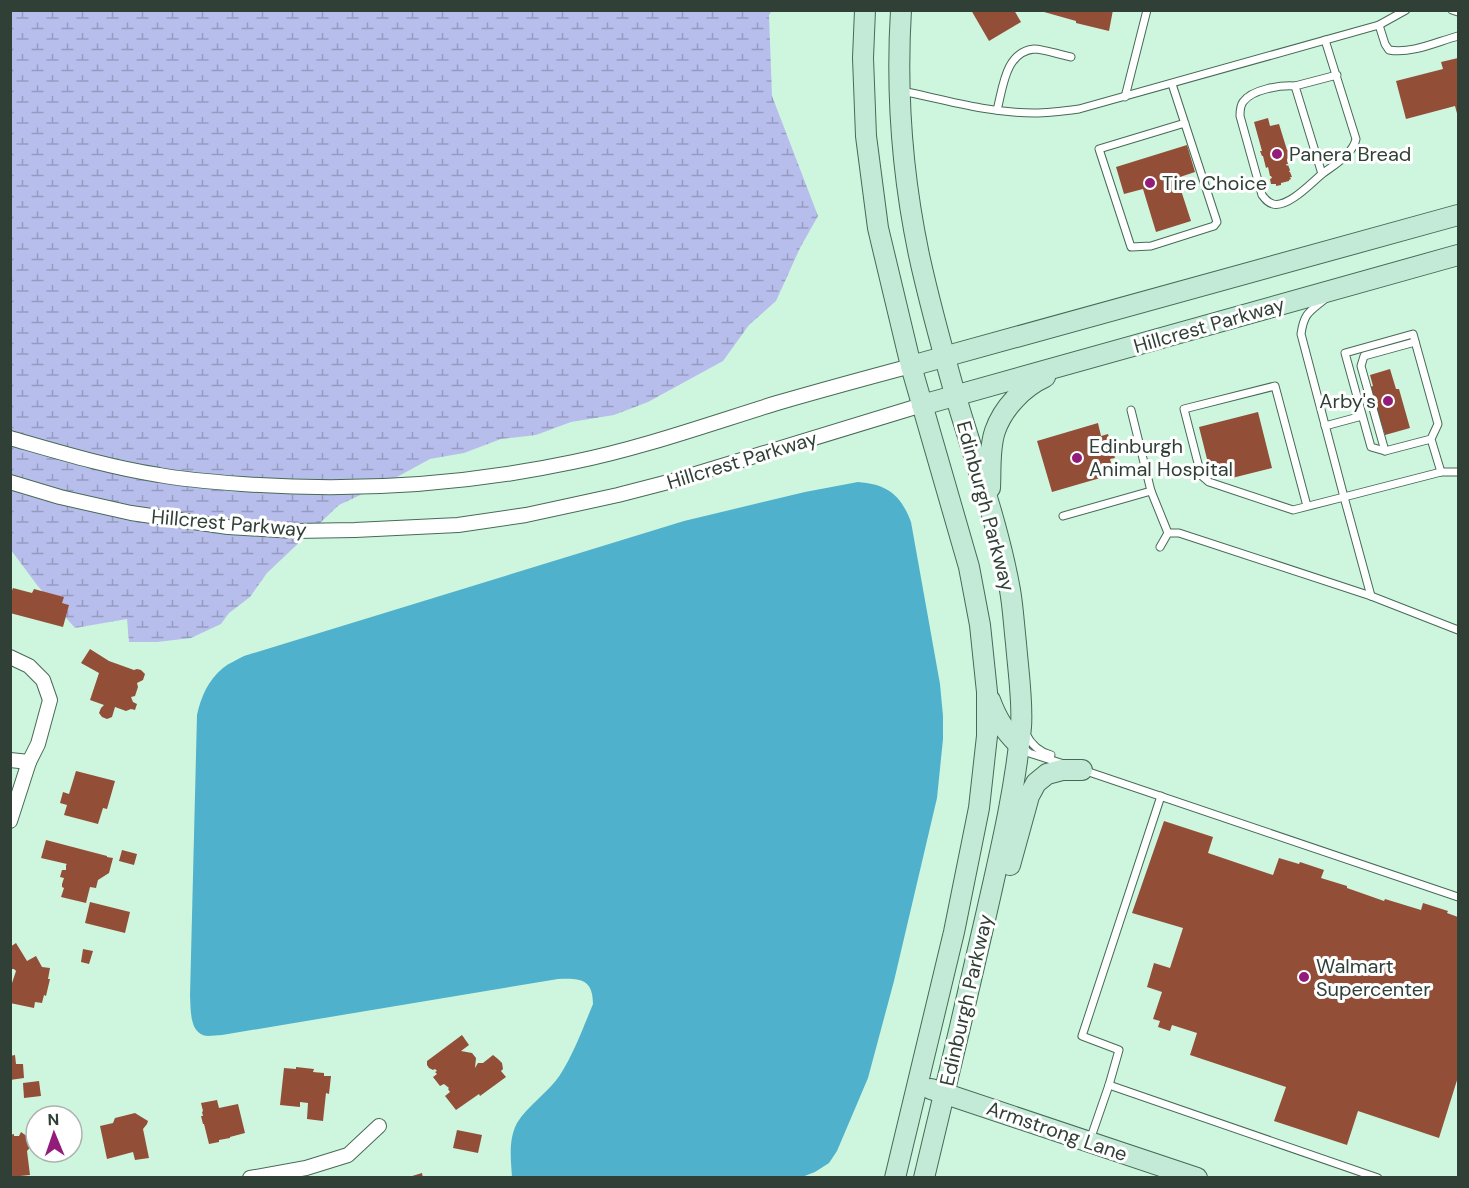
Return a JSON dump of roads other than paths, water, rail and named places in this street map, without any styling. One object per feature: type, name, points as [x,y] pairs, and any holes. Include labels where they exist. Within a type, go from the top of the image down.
[{"type":"main road","name":"Edinburgh Parkway","points":[[865,10],[866,136],[871,187],[882,250],[911,366],[961,538],[975,596],[987,692],[987,736],[979,808],[954,932],[895,1178]]},
{"type":"main road","name":"Edinburgh Parkway","points":[[901,10],[899,90],[903,151],[919,255],[956,396],[989,502],[1010,591],[1019,673],[1020,734],[1008,818],[924,1178]]},
{"type":"main road","name":"Hillcrest Parkway","points":[[911,366],[1458,215]]},
{"type":"main road","name":"Hillcrest Parkway","points":[[922,405],[1458,255]]},
{"type":"main road","points":[[989,502],[992,448],[1000,419],[1011,403],[1025,390],[1041,379],[1087,359]]},
{"type":"main road","points":[[987,692],[997,719],[1008,735],[1020,734]]},
{"type":"main road","points":[[977,954],[998,909],[1029,796],[1036,783],[1047,774],[1062,770],[1083,770]]},
{"type":"main road","name":"Armstrong Lane","points":[[917,1084],[1197,1178]]},
{"type":"street","name":"Hillcrest Parkway","points":[[10,438],[79,458],[160,476],[304,488],[356,488],[438,482],[511,474],[627,450],[779,403],[911,366]]},
{"type":"street","name":"Hillcrest Parkway","points":[[10,482],[60,497],[131,513],[228,527],[294,531],[458,525],[537,513],[618,495],[676,480],[922,405]]},
{"type":"street","points":[[10,657],[29,666],[43,680],[50,700],[38,744],[29,762],[10,821]]},
{"type":"street","points":[[10,760],[29,762]]},
{"type":"street","points":[[250,1178],[306,1168],[348,1155],[379,1126]]},
{"type":"lane","points":[[1125,97],[1147,10]]},
{"type":"lane","points":[[899,90],[997,110],[1031,113],[1080,109],[1378,25],[1406,10]]},
{"type":"lane","points":[[1452,10],[1458,12]]},
{"type":"lane","points":[[1378,25],[1389,50],[1396,51],[1407,51],[1458,36]]},
{"type":"lane","points":[[1325,40],[1337,75],[1356,139],[1355,146],[1290,200],[1282,204],[1267,201],[1262,195],[1240,116],[1240,108],[1248,96],[1256,92],[1282,85],[1295,86],[1337,75]]},
{"type":"lane","points":[[997,110],[1008,67],[1020,54],[1034,49],[1071,57]]},
{"type":"lane","points":[[1172,84],[1185,123],[1217,222],[1214,226],[1151,246],[1131,247],[1099,149],[1185,123]]},
{"type":"lane","points":[[1295,86],[1323,174]]},
{"type":"lane","points":[[1339,289],[1307,313],[1301,334],[1371,596]]},
{"type":"lane","points":[[1431,439],[1385,451],[1371,447],[1345,353],[1413,334],[1438,424],[1431,439],[1441,472]]},
{"type":"lane","points":[[1385,451],[1361,366],[1364,356],[1415,342]]},
{"type":"lane","points":[[1307,506],[1275,386],[1184,410],[1201,476],[1209,482],[1293,510],[1441,472],[1458,472]]},
{"type":"lane","points":[[1131,410],[1151,491],[1168,533]]},
{"type":"lane","points":[[1325,426],[1362,416]]},
{"type":"lane","points":[[1063,516],[1151,491]]},
{"type":"lane","points":[[1160,547],[1168,533]]},
{"type":"lane","points":[[1168,533],[1179,533],[1371,596],[1458,630]]},
{"type":"lane","points":[[1020,734],[1029,753],[1458,897]]},
{"type":"lane","points":[[1020,734],[1045,754],[1071,762],[1083,770]]},
{"type":"lane","points":[[1090,1142],[1119,1050],[1082,1036],[1161,796]]},
{"type":"lane","points":[[1109,1085],[1377,1178]]},
{"type":"place","name":"Panera Bread","points":[[1277,154]]},
{"type":"place","name":"Tire Choice","points":[[1150,183]]},
{"type":"place","name":"Arby's","points":[[1388,401]]},
{"type":"place","name":"Edinburgh Animal Hospital","points":[[1077,458]]},
{"type":"place","name":"Walmart Supercenter","points":[[1304,977]]}]
